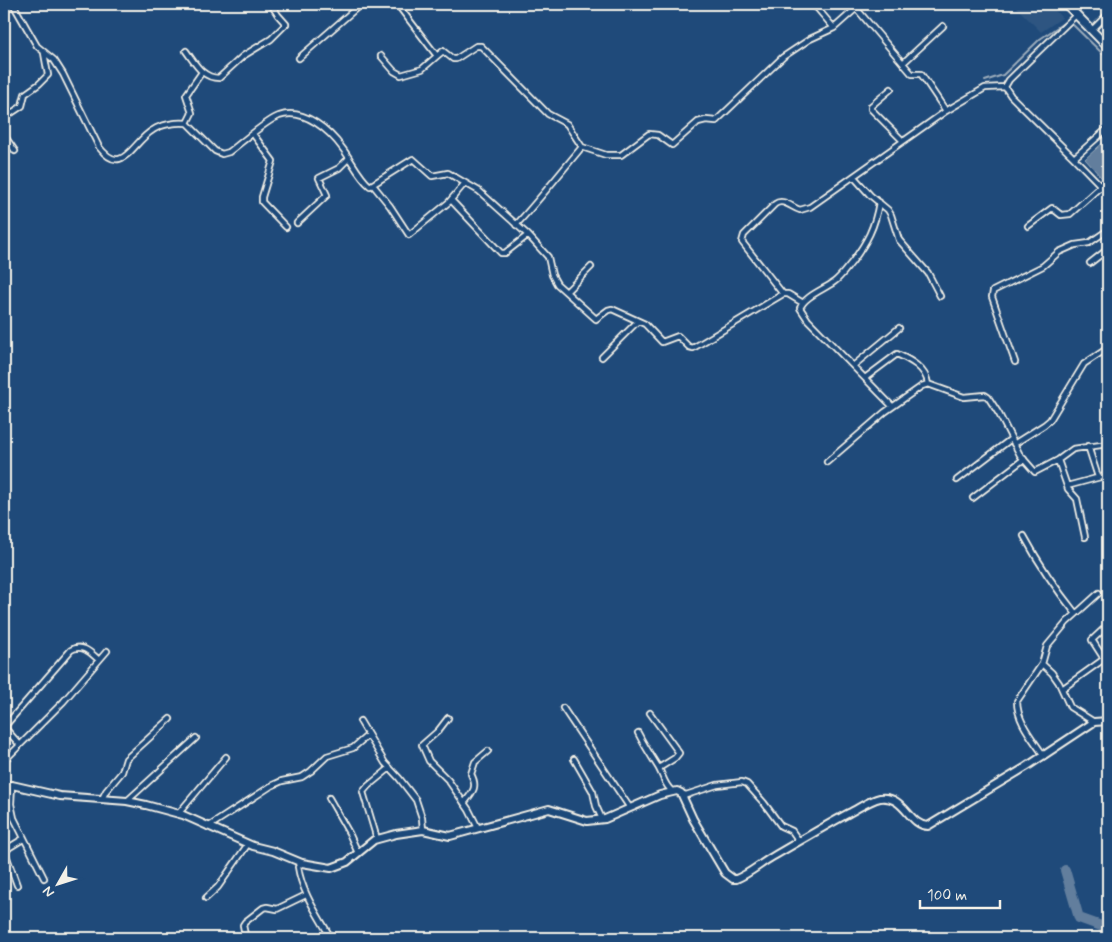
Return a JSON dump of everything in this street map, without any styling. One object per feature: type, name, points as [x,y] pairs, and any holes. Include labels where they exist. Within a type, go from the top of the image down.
[{"type":"main road","points":[[1066,4],[1075,17],[1108,46]]},
{"type":"street","points":[[13,4],[37,46],[54,60],[64,74],[99,147],[110,159],[118,160],[126,155],[152,130],[164,125],[187,123],[215,151],[222,154],[229,152],[280,115],[299,115],[324,129],[335,139],[370,186],[413,159],[432,176],[448,173],[486,196],[528,235],[548,257],[552,275],[566,292],[594,318],[598,318],[610,309],[645,324],[662,342],[678,336],[689,348],[693,348],[783,294],[788,294],[803,302]]},
{"type":"street","points":[[186,51],[202,72],[212,77],[220,78],[243,56],[264,44],[286,24],[278,16],[271,4]]},
{"type":"street","points":[[299,58],[361,4]]},
{"type":"street","points":[[397,4],[437,56]]},
{"type":"street","points":[[810,4],[817,8],[834,28]]},
{"type":"street","points":[[381,56],[394,71],[401,75],[422,70],[443,51],[456,59],[476,46],[481,46],[548,114],[567,124],[582,147],[606,155],[618,156],[645,136],[653,133],[670,145],[674,144],[698,122],[706,120],[716,121],[783,57],[797,46],[834,28],[861,4]]},
{"type":"street","points":[[856,8],[912,74],[921,74],[946,111]]},
{"type":"street","points":[[1092,30],[1108,14]]},
{"type":"street","points":[[1005,87],[1009,80],[1075,17]]},
{"type":"street","points":[[903,63],[943,26]]},
{"type":"street","points":[[4,118],[22,106],[25,94],[47,77],[48,72],[44,53]]},
{"type":"street","points":[[187,123],[192,113],[186,95],[202,72]]},
{"type":"street","points":[[783,294],[746,248],[742,239],[778,201],[804,210],[854,177],[946,111],[985,88],[1005,87]]},
{"type":"street","points":[[1005,87],[1011,96],[1108,193]]},
{"type":"street","points":[[891,89],[871,106],[871,109],[903,141]]},
{"type":"street","points":[[1074,158],[1108,128]]},
{"type":"street","points":[[253,134],[273,161],[262,196],[262,202],[286,227]]},
{"type":"street","points":[[4,135],[15,151]]},
{"type":"street","points":[[516,225],[582,147]]},
{"type":"street","points":[[297,223],[327,195],[319,182],[319,178],[339,168],[349,158]]},
{"type":"street","points":[[854,177],[879,206],[891,215],[899,240],[928,273],[940,296]]},
{"type":"street","points":[[373,185],[390,206],[409,235],[451,200],[465,183]]},
{"type":"street","points":[[1028,226],[1052,208],[1061,215],[1070,214],[1101,186]]},
{"type":"street","points":[[451,200],[501,253],[506,252],[528,235]]},
{"type":"street","points":[[879,206],[870,236],[845,271],[833,282],[803,302],[801,310],[808,320],[892,406]]},
{"type":"street","points":[[1015,362],[992,297],[993,291],[1043,266],[1059,252],[1075,245],[1089,243],[1108,230]]},
{"type":"street","points":[[1090,263],[1108,249]]},
{"type":"street","points":[[566,292],[591,267]]},
{"type":"street","points":[[602,357],[638,321]]},
{"type":"street","points":[[853,366],[899,328]]},
{"type":"street","points":[[957,480],[1013,442],[1050,420],[1084,364],[1108,348]]},
{"type":"street","points":[[865,378],[897,354],[919,367],[927,377],[928,384]]},
{"type":"street","points":[[827,462],[892,406],[928,384],[964,396],[988,396],[1013,442],[1035,472],[1058,460],[1073,449],[1108,444]]},
{"type":"street","points":[[1088,446],[1098,477]]},
{"type":"street","points":[[973,498],[1024,459]]},
{"type":"street","points":[[1058,460],[1067,486],[1077,499],[1085,536]]},
{"type":"street","points":[[1067,486],[1108,475]]},
{"type":"street","points":[[1024,536],[1036,560],[1076,614]]},
{"type":"street","points":[[1044,756],[1022,724],[1017,701],[1021,692],[1042,664],[1047,646],[1099,592]]},
{"type":"street","points":[[1108,625],[1092,640],[1108,665]]},
{"type":"street","points":[[20,745],[4,727],[71,650],[75,647],[81,647],[99,660]]},
{"type":"street","points":[[4,761],[63,702],[107,651]]},
{"type":"street","points":[[1062,689],[1104,659]]},
{"type":"street","points":[[1042,664],[1052,673],[1070,707],[1094,722]]},
{"type":"street","points":[[563,708],[630,808]]},
{"type":"street","points":[[650,713],[679,753],[675,758],[659,768]]},
{"type":"street","points":[[448,718],[438,731],[422,745],[429,760],[448,780],[478,828]]},
{"type":"street","points":[[102,799],[122,772],[126,759],[170,719]]},
{"type":"street","points":[[360,721],[376,750],[416,800],[422,818],[423,830]]},
{"type":"street","points":[[681,793],[693,819],[725,873],[733,879],[739,878],[799,841],[880,798],[895,800],[919,823],[923,826],[928,826],[1026,768],[1094,722],[1108,721]]},
{"type":"street","points":[[638,733],[649,755],[659,768],[667,787],[672,791]]},
{"type":"street","points":[[208,827],[271,786],[282,781],[302,777],[327,756],[353,748],[368,735]]},
{"type":"street","points":[[127,801],[196,738]]},
{"type":"street","points":[[464,803],[474,787],[475,782],[471,774],[473,764],[488,751]]},
{"type":"street","points":[[178,814],[226,757]]},
{"type":"street","points":[[574,759],[593,792],[596,806],[602,819]]},
{"type":"street","points":[[377,839],[363,792],[390,768]]},
{"type":"street","points":[[4,785],[12,785],[60,796],[127,801],[178,814],[248,844],[273,851],[302,863],[331,868],[347,862],[377,839],[396,834],[423,830],[450,836],[549,810],[587,821],[602,819],[672,791],[677,790],[686,795],[717,785],[742,782],[747,784],[764,803],[781,826],[792,831],[799,841]]},
{"type":"street","points":[[12,785],[12,810],[23,839],[44,878]]},
{"type":"street","points":[[329,798],[349,833],[358,854]]},
{"type":"street","points":[[17,885],[5,852],[23,839]]},
{"type":"street","points":[[206,898],[218,887],[248,844]]},
{"type":"street","points":[[302,863],[298,867],[306,895],[331,938]]},
{"type":"street","points":[[244,938],[246,935],[243,926],[245,922],[262,908],[277,909],[306,895]]},
{"type":"shaded area","points":[[1013,4],[1049,4],[1062,18],[1041,32]]},
{"type":"shaded area","points":[[1108,138],[1108,185],[1085,159]]},
{"type":"waterway","points":[[985,81],[1003,75],[1040,39],[1068,20],[1108,59]]},
{"type":"waterway","points":[[1065,870],[1079,918],[1104,927],[1105,938]]}]
